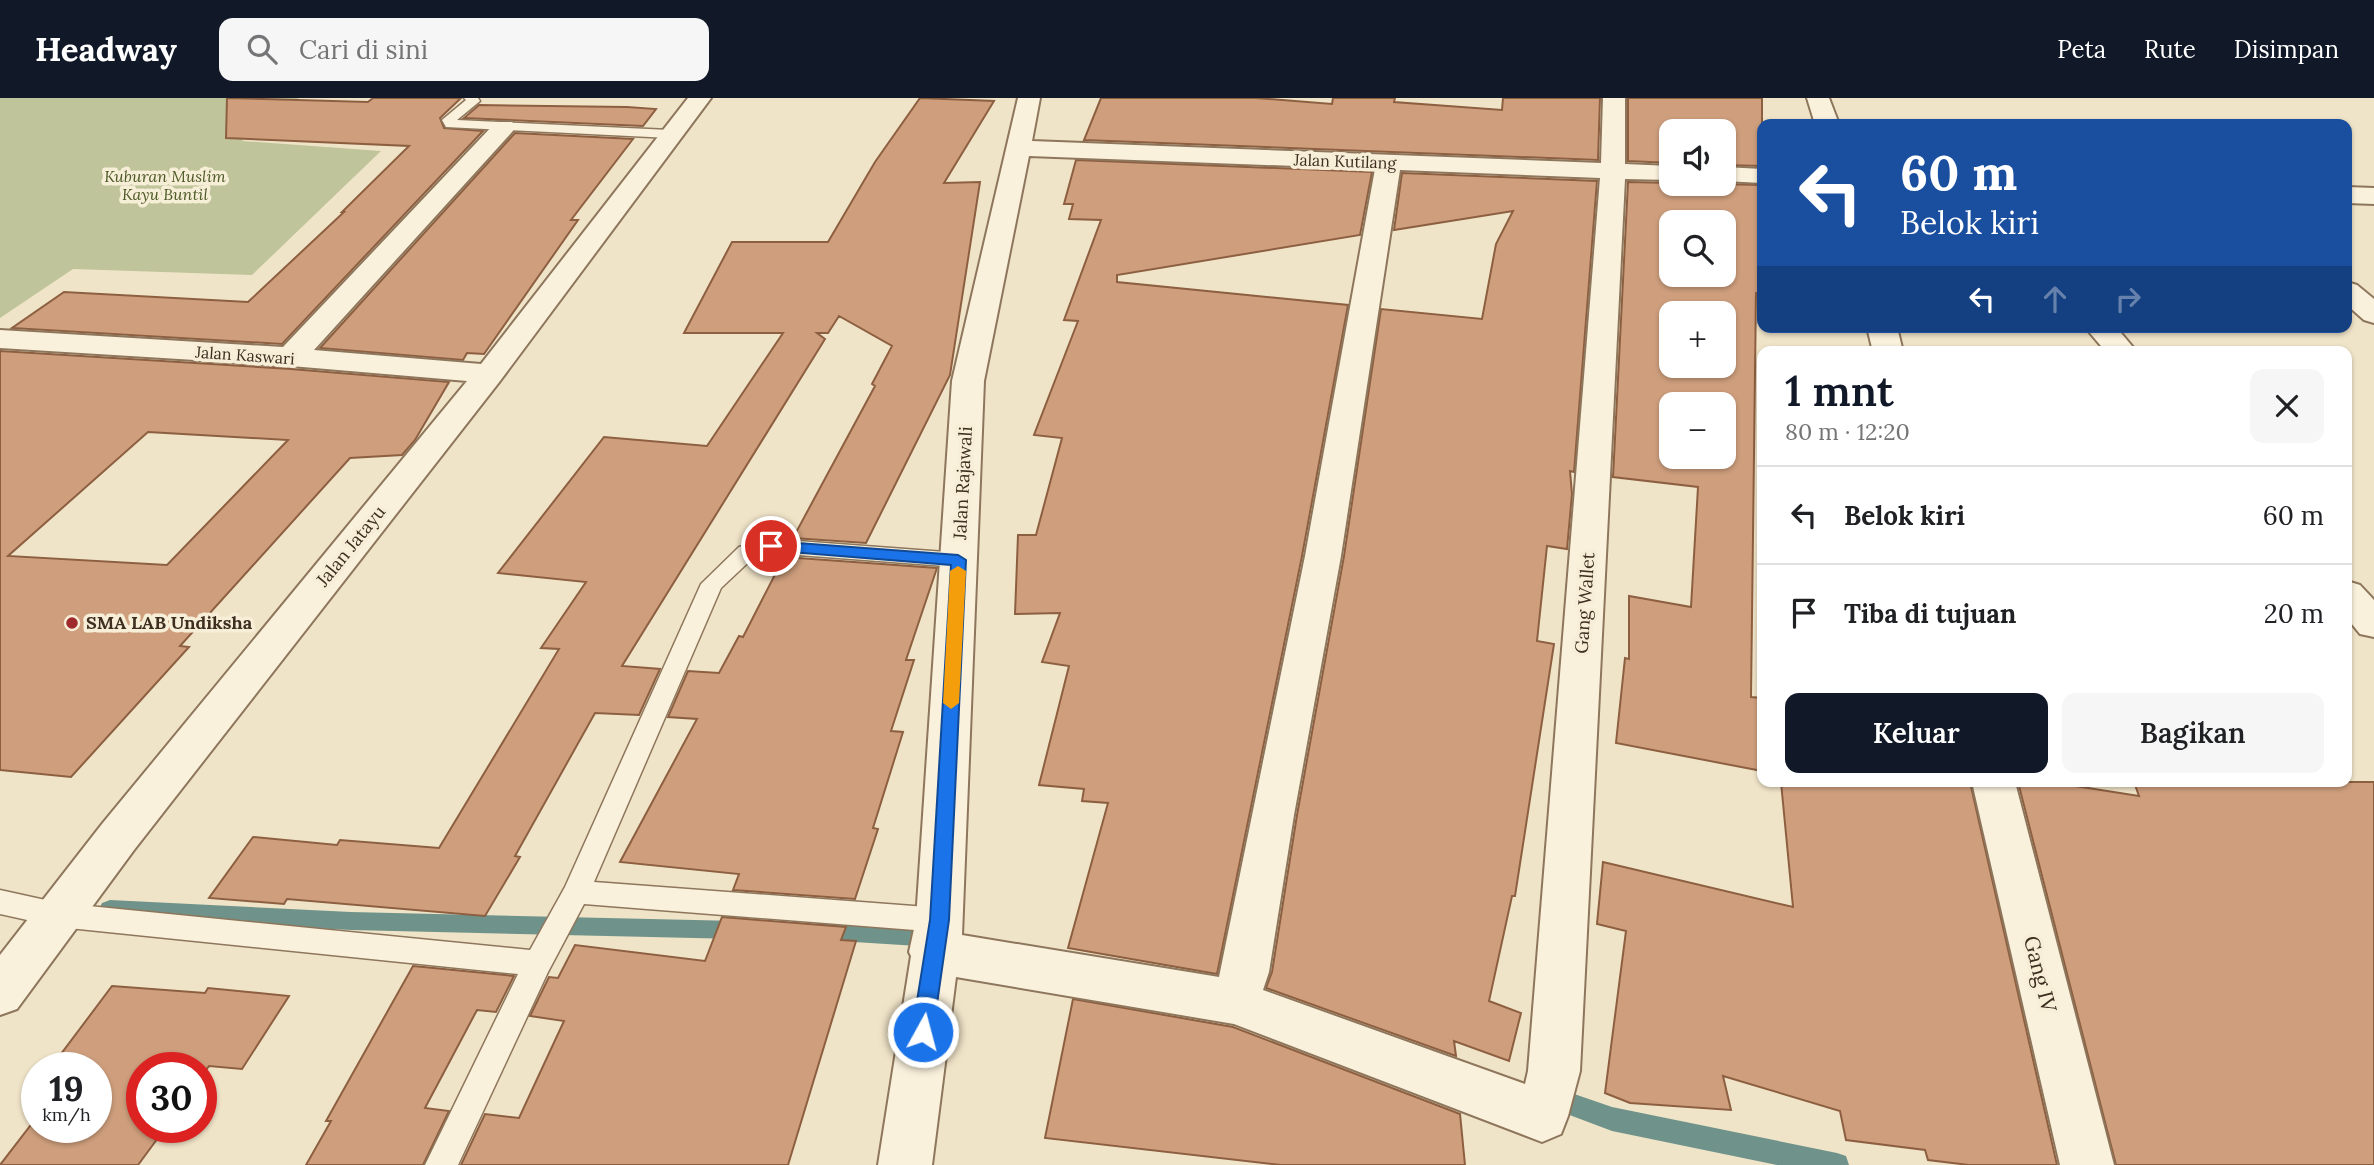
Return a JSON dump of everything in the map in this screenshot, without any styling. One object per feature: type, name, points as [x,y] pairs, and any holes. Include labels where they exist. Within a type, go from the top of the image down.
[{"type":"street","name":"Jalan Jatayu","points":[[0,993],[126,826],[489,374],[700,98]]},
{"type":"street","name":"Jalan Rajawali","points":[[905,1165],[937,936],[968,381],[1029,98]]},
{"type":"street","name":"Gang Wallet","points":[[1239,989],[1542,1116],[1550,1089],[1614,171],[1614,98]]},
{"type":"street","points":[[1818,98],[1825,119]]},
{"type":"street","points":[[291,357],[504,127]]},
{"type":"street","name":"Jalan Kutilang","points":[[1019,148],[1659,173]]},
{"type":"street","points":[[937,936],[1239,989],[1323,556],[1389,162]]},
{"type":"street","points":[[1736,175],[1757,176]]},
{"type":"street","points":[[2352,195],[2374,196]]},
{"type":"street","points":[[2352,295],[2374,314]]},
{"type":"street","name":"Jalan Kaswari","points":[[0,340],[291,357],[489,374]]},
{"type":"street","points":[[2352,600],[2374,624]]},
{"type":"street","name":"Gang IV","points":[[1994,787],[2087,1165]]},
{"type":"lane","points":[[471,98],[473,101],[449,120],[451,124],[670,134]]},
{"type":"lane","points":[[441,1165],[539,961],[571,901],[712,584],[747,552],[771,546],[958,560]]},
{"type":"lane","points":[[571,901],[937,936]]},
{"type":"lane","points":[[0,902],[59,915],[539,961]]},
{"type":"green space","name":"Kuburan Muslim Kayu Buntil","points":[[0,98],[299,98],[242,141],[381,151],[252,275],[73,269],[0,318]]},
{"type":"building","points":[[227,98],[368,102],[373,98],[461,98],[440,118],[444,128],[483,131],[282,344],[12,328],[64,292],[248,302],[344,212],[409,146],[226,138]]},
{"type":"building","points":[[920,98],[994,101],[944,183],[980,182],[950,375],[866,543],[793,538],[875,386],[872,384],[892,346],[839,316],[828,333],[817,333],[825,339],[622,666],[660,669],[639,715],[595,713],[515,856],[520,857],[485,916],[287,899],[284,904],[209,898],[253,837],[337,845],[340,840],[439,848],[559,649],[541,648],[586,582],[498,573],[604,437],[707,446],[783,333],[684,333],[732,242],[828,242],[875,162]]},
{"type":"building","points":[[1101,98],[1256,98],[1332,104],[1333,98],[1395,98],[1394,102],[1502,110],[1503,98],[1600,98],[1598,160],[1084,140]]},
{"type":"building","points":[[1628,98],[1762,98],[1762,119],[1757,119],[1757,166],[1736,165],[1736,119],[1659,119],[1659,162],[1628,161]]},
{"type":"building","points":[[479,105],[656,109],[643,126],[464,118]]},
{"type":"building","points":[[515,133],[633,139],[571,220],[578,220],[484,354],[467,353],[463,360],[320,348]]},
{"type":"building","points":[[1076,160],[1372,172],[1360,235],[1117,275],[1117,282],[1348,305],[1302,556],[1217,974],[1068,948],[1108,803],[1082,801],[1084,789],[1039,785],[1069,666],[1042,662],[1060,613],[1015,614],[1018,535],[1036,535],[1062,438],[1034,435],[1078,321],[1064,320],[1101,220],[1069,219],[1073,204],[1064,204]]},
{"type":"building","points":[[1402,173],[1597,181],[1574,472],[1570,471],[1572,494],[1567,549],[1547,546],[1537,641],[1554,644],[1515,896],[1512,896],[1489,1001],[1521,1013],[1509,1061],[1454,1041],[1456,1056],[1266,988],[1272,972],[1297,815],[1344,556],[1381,309],[1482,319],[1496,244],[1513,211],[1394,230]]},
{"type":"building","points":[[1628,182],[1659,183],[1659,196],[1736,196],[1736,184],[1757,185],[1751,697],[1757,698],[1757,770],[1616,743],[1625,658],[1629,659],[1629,596],[1691,607],[1698,487],[1613,477]]},
{"type":"building","points":[[0,351],[449,382],[415,440],[402,455],[350,458],[180,646],[189,647],[71,777],[0,770]],"holes":[[[148,432],[288,440],[167,565],[8,556]]]},
{"type":"building","points":[[784,557],[937,568],[906,660],[914,660],[891,731],[903,732],[873,828],[878,829],[855,899],[733,890],[739,874],[620,862],[697,719],[668,717],[688,671],[719,673],[739,636],[743,637]]},
{"type":"building","points":[[2352,782],[2374,782],[2374,1165],[2116,1165],[2019,787],[2082,787],[2139,796],[2136,787],[2352,787]]},
{"type":"building","points":[[1781,787],[1971,787],[2057,1165],[1969,1165],[1928,1160],[1925,1150],[1846,1140],[1840,1111],[1723,1076],[1731,1110],[1630,1103],[1605,1093],[1626,931],[1597,924],[1603,862],[1793,907]]},
{"type":"building","points":[[722,917],[846,927],[841,940],[856,941],[788,1165],[461,1165],[485,1114],[519,1118],[564,1021],[530,1016],[549,977],[558,978],[575,945],[705,961]]},
{"type":"building","points":[[413,966],[514,976],[496,1012],[477,1010],[425,1108],[449,1111],[423,1165],[306,1165],[331,1121],[326,1121]]},
{"type":"building","points":[[112,986],[205,993],[208,988],[289,996],[242,1069],[217,1067],[217,1052],[126,1052],[126,1143],[154,1143],[138,1165],[0,1165],[21,1138],[21,1143],[112,1143],[112,1052],[62,1052]]},
{"type":"building","points":[[1073,999],[1233,1027],[1460,1114],[1465,1165],[1281,1165],[1045,1138]]},
{"type":"waterway","points":[[110,909],[351,921],[738,930]]},
{"type":"waterway","points":[[822,931],[934,938]]},
{"type":"waterway","points":[[1551,1097],[1612,1119],[1837,1165]]},
{"type":"slow traffic","points":[[951,703],[958,571]]},
{"type":"place","name":"SMA LAB Undiksha","points":[[72,623]]},
{"type":"route","points":[[771,546],[958,560],[940,920],[933,952],[923,1032]]}]
